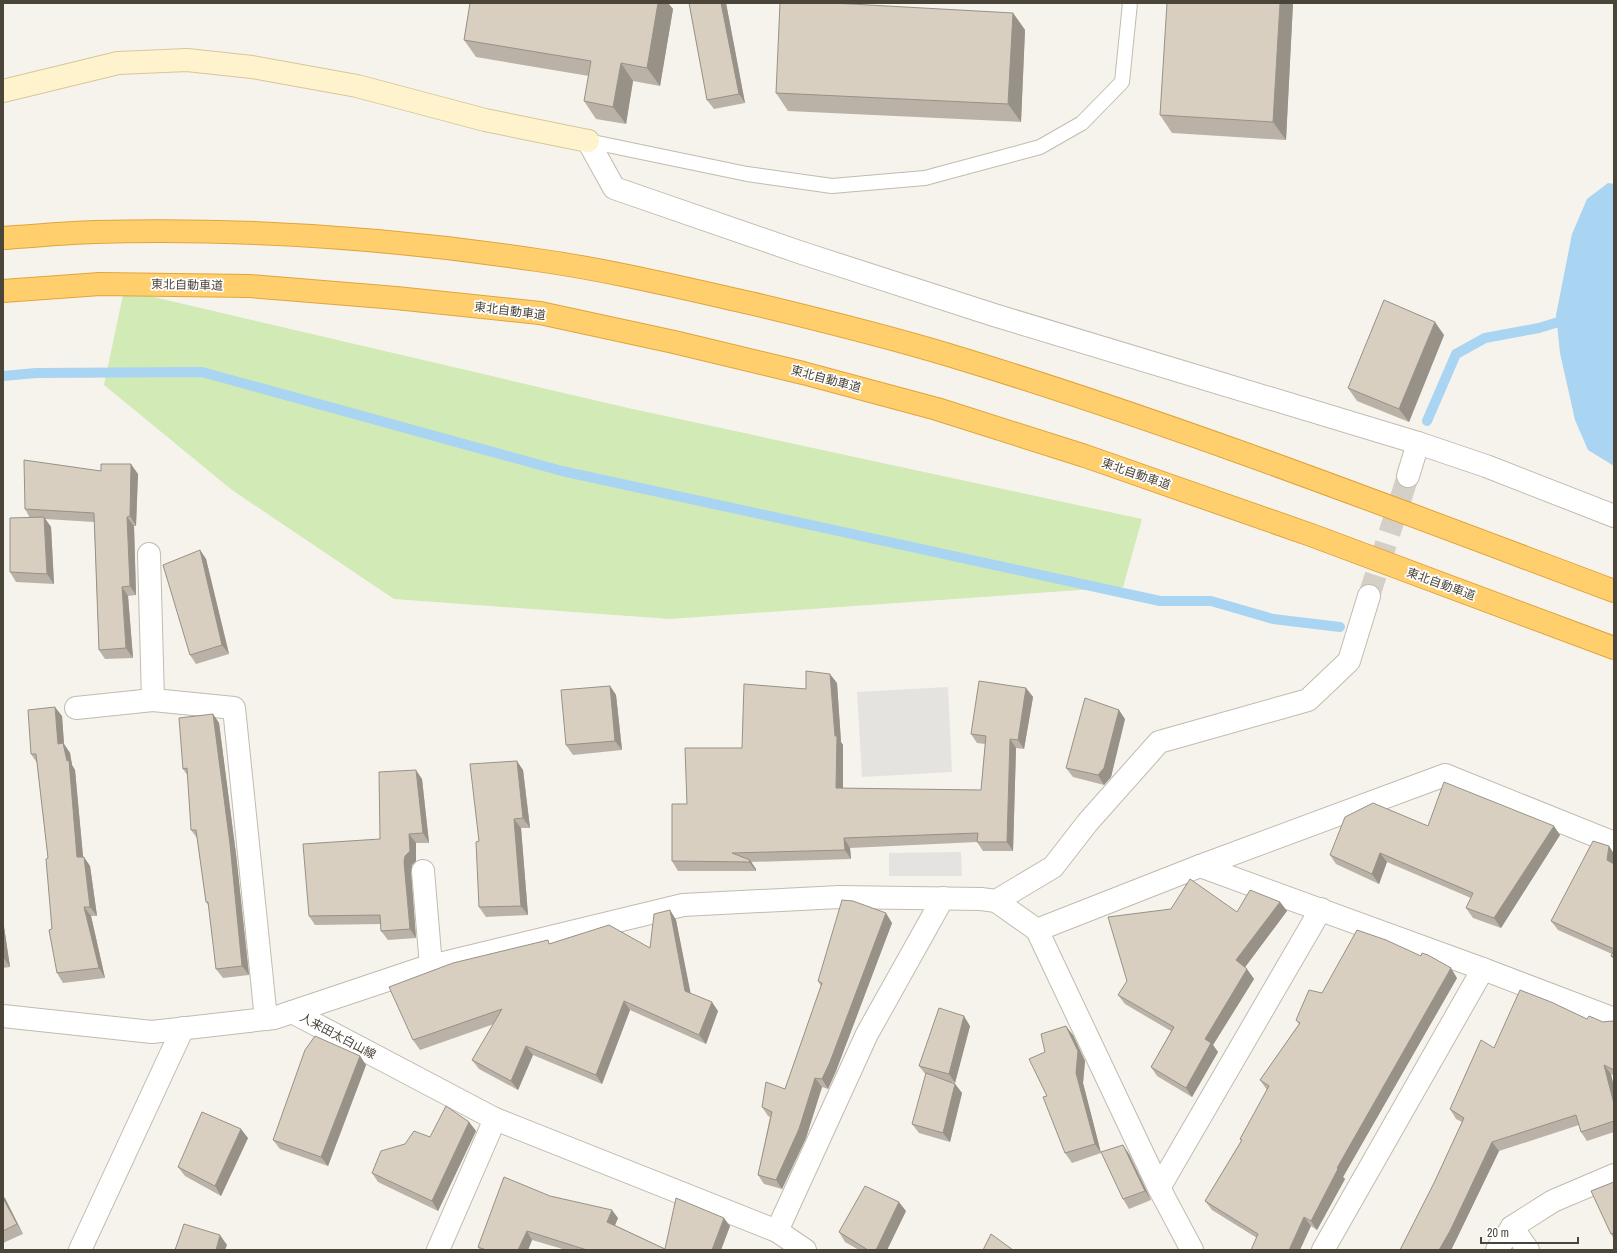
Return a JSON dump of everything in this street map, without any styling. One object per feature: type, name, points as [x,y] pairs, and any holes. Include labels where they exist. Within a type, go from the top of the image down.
[{"type":"highway","points":[[3,238],[94,232],[243,232],[394,242],[538,260],[675,286],[804,316],[950,356],[1106,407],[1318,480],[1614,591]]},
{"type":"highway","name":"東北自動車道","points":[[3,291],[100,284],[249,286],[396,298],[540,313],[674,342],[803,373],[937,409],[1085,456],[1310,536],[1614,648]]},
{"type":"street","points":[[3,90],[118,63],[187,60],[252,67],[357,86],[485,120],[588,140],[614,188],[802,253],[994,315],[1418,443],[1486,466],[1614,516]]},
{"type":"street","points":[[1408,476],[1418,443]]},
{"type":"street","points":[[149,554],[153,700]]},
{"type":"street","points":[[996,901],[1053,867],[1088,822],[1159,742],[1308,700],[1349,660],[1369,596]]},
{"type":"street","points":[[76,708],[153,700],[234,708],[266,1019]]},
{"type":"street","points":[[1037,930],[1200,866],[1445,775],[1614,843]]},
{"type":"street","points":[[1200,866],[1322,909],[1614,1019]]},
{"type":"street","points":[[423,871],[431,966]]},
{"type":"street","points":[[292,1012],[431,966],[683,905],[839,897],[981,898],[996,901],[1037,930],[1159,1188],[1192,1250]]},
{"type":"street","points":[[777,1231],[867,1034],[943,898]]},
{"type":"street","points":[[1159,1188],[1322,909]]},
{"type":"street","points":[[1324,1250],[1483,969]]},
{"type":"street","name":"人来田太白山線","points":[[3,1016],[152,1032],[266,1019],[292,1012],[495,1119],[777,1231],[805,1250]]},
{"type":"street","points":[[80,1250],[182,1028]]},
{"type":"street","points":[[438,1250],[495,1119]]},
{"type":"street","points":[[1497,1250],[1512,1227],[1552,1201],[1614,1175]]},
{"type":"street","points":[[1512,1227],[1528,1250]]},
{"type":"lane","points":[[588,140],[747,174],[832,186],[925,178],[1040,147],[1082,124],[1122,82],[1130,3]]},
{"type":"green space","points":[[124,290],[628,408],[1142,519],[1123,587],[670,619],[394,599],[232,490],[104,385]]},
{"type":"shaded area","points":[[948,687],[952,772],[862,777],[857,692]]},
{"type":"shaded area","points":[[961,852],[962,876],[889,876],[889,853]]},
{"type":"water","points":[[1608,183],[1614,184],[1614,466],[1588,450],[1575,420],[1560,353],[1556,315],[1572,234],[1587,199]]},
{"type":"building","points":[[470,3],[658,3],[647,68],[621,63],[613,107],[584,101],[591,61],[464,40]]},
{"type":"building","points":[[689,3],[721,3],[739,94],[707,100]]},
{"type":"building","points":[[780,3],[833,3],[1013,13],[1008,104],[776,93]]},
{"type":"building","points":[[1167,3],[1280,3],[1273,122],[1160,115]]},
{"type":"building","points":[[1384,300],[1435,322],[1399,409],[1348,388]]},
{"type":"building","points":[[24,460],[101,471],[101,464],[131,464],[130,516],[127,517],[130,586],[122,587],[126,648],[99,650],[94,513],[25,509]]},
{"type":"building","points":[[44,517],[47,574],[10,572],[10,518]]},
{"type":"building","points":[[200,550],[222,645],[190,655],[163,565]]},
{"type":"building","points":[[806,671],[830,674],[835,736],[837,736],[836,788],[981,790],[986,736],[971,734],[979,681],[1026,688],[1018,740],[1010,739],[1007,842],[977,842],[978,833],[844,838],[845,850],[732,853],[750,860],[749,862],[672,861],[672,804],[687,804],[685,748],[742,748],[744,684],[806,689]]},
{"type":"building","points":[[610,686],[615,741],[566,745],[561,690]]},
{"type":"building","points":[[1085,698],[1119,710],[1104,768],[1098,775],[1066,768]]},
{"type":"building","points":[[55,707],[58,744],[63,743],[67,761],[69,760],[77,857],[84,857],[90,907],[84,907],[99,968],[57,973],[49,930],[52,929],[46,859],[48,858],[36,754],[31,754],[28,710]]},
{"type":"building","points":[[213,714],[230,844],[242,966],[216,969],[208,902],[206,902],[196,830],[191,830],[187,768],[183,769],[179,718]]},
{"type":"building","points":[[517,761],[523,818],[514,819],[521,906],[479,907],[476,842],[479,841],[470,764]]},
{"type":"building","points":[[416,770],[423,833],[409,834],[410,851],[405,856],[404,862],[410,929],[381,931],[380,915],[309,916],[303,844],[380,839],[379,772]]},
{"type":"building","points":[[1444,782],[1554,826],[1494,918],[1466,908],[1473,893],[1380,853],[1372,874],[1330,855],[1345,817],[1373,803],[1428,826]]},
{"type":"building","points":[[1593,841],[1609,846],[1607,860],[1614,864],[1614,949],[1551,921]]},
{"type":"building","points":[[1190,879],[1237,912],[1250,890],[1280,902],[1236,960],[1247,969],[1205,1039],[1211,1043],[1186,1088],[1151,1067],[1174,1027],[1118,995],[1127,981],[1108,917],[1171,909]]},
{"type":"building","points":[[842,900],[853,901],[886,913],[830,1062],[822,1079],[815,1078],[799,1129],[776,1180],[758,1175],[772,1112],[762,1107],[766,1082],[785,1089],[822,983],[818,981]]},
{"type":"building","points":[[670,910],[685,991],[712,1002],[699,1035],[624,1001],[596,1075],[526,1046],[511,1081],[472,1060],[502,1009],[413,1040],[389,987],[453,963],[548,940],[549,944],[609,925],[650,948],[654,914]]},
{"type":"building","points":[[1357,930],[1386,940],[1421,956],[1422,953],[1428,955],[1451,968],[1337,1168],[1338,1169],[1311,1221],[1304,1217],[1289,1250],[1251,1250],[1258,1234],[1205,1201],[1242,1140],[1240,1139],[1269,1086],[1260,1080],[1300,1023],[1296,1020],[1309,990],[1322,993]]},
{"type":"building","points":[[1614,950],[1614,957],[1611,956]]},
{"type":"building","points":[[1520,990],[1551,1002],[1587,1019],[1589,1016],[1603,1022],[1614,1022],[1614,1070],[1604,1065],[1614,1104],[1614,1121],[1581,1132],[1576,1115],[1492,1142],[1450,1231],[1439,1250],[1400,1250],[1434,1183],[1464,1118],[1450,1109],[1481,1040],[1494,1048]]},
{"type":"building","points":[[939,1008],[964,1016],[949,1074],[919,1066]]},
{"type":"building","points":[[1066,1026],[1078,1051],[1076,1073],[1095,1144],[1065,1153],[1043,1097],[1047,1096],[1029,1059],[1045,1052],[1041,1034]]},
{"type":"building","points":[[315,1036],[360,1056],[321,1157],[273,1140],[305,1050]]},
{"type":"building","points":[[926,1073],[955,1084],[943,1133],[912,1124]]},
{"type":"building","points":[[446,1106],[469,1122],[432,1201],[372,1173],[381,1151],[405,1144],[414,1131],[430,1137]]},
{"type":"building","points":[[202,1112],[241,1129],[215,1186],[178,1167]]},
{"type":"building","points":[[1123,1145],[1145,1191],[1123,1199],[1101,1152]]},
{"type":"building","points":[[504,1177],[550,1196],[612,1210],[607,1222],[665,1249],[676,1198],[724,1218],[712,1250],[587,1250],[527,1231],[518,1250],[486,1250],[478,1247]]},
{"type":"building","points":[[1614,1182],[1614,1233],[1611,1234],[1591,1191]]},
{"type":"building","points":[[865,1186],[899,1202],[876,1250],[868,1250],[839,1232]]},
{"type":"building","points":[[3,1198],[17,1224],[3,1231]]},
{"type":"building","points":[[184,1224],[220,1235],[216,1250],[175,1250]]},
{"type":"building","points":[[991,1234],[1013,1250],[983,1250]]},
{"type":"waterway","points":[[1427,421],[1456,354],[1485,338],[1539,328],[1568,319]]},
{"type":"waterway","points":[[3,376],[36,373],[202,372],[562,471],[1160,601],[1211,601],[1273,619],[1340,627]]},
{"type":"tunnel","points":[[1369,596],[1408,476]]}]
